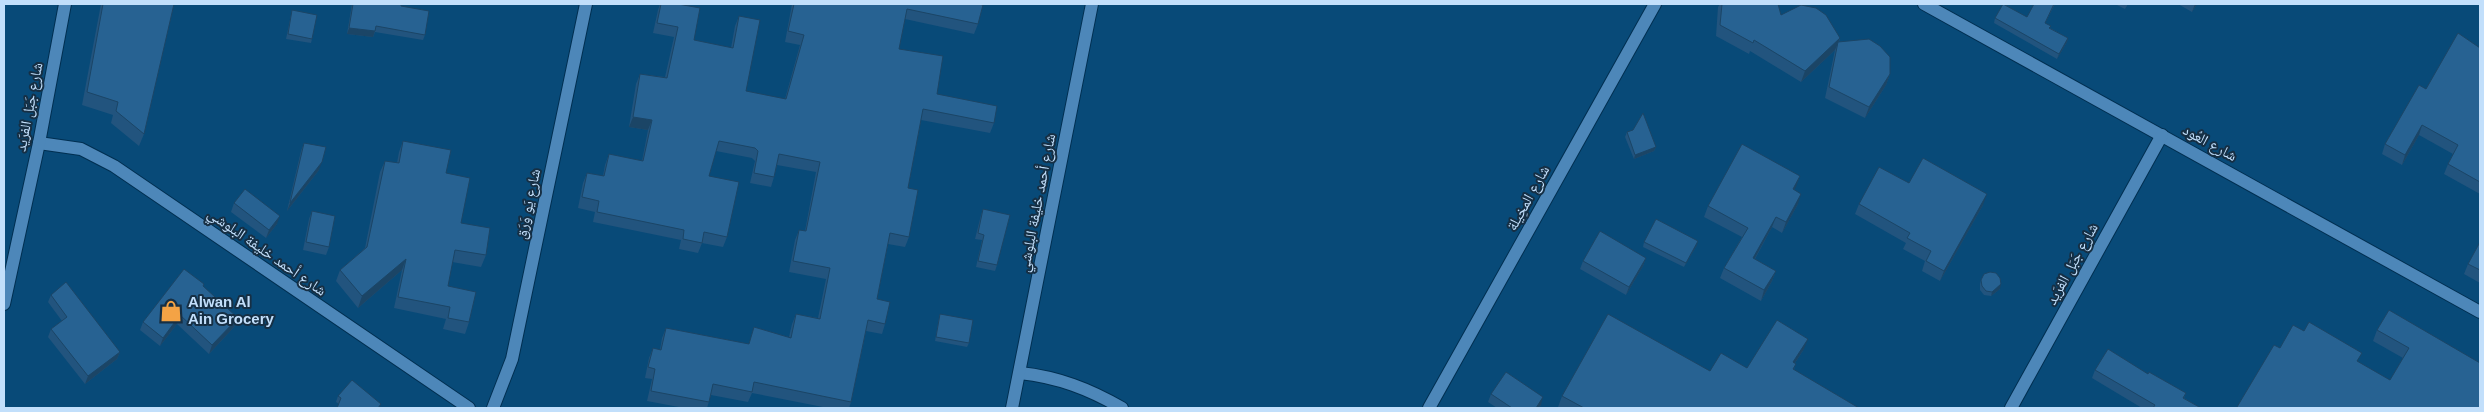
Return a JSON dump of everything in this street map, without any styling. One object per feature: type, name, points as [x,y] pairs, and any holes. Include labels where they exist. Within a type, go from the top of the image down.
[{"type":"street","name":"شارع جَبَل الفرَيد","points":[[4,304],[5,289],[39,142],[65,4]]},
{"type":"street","name":"شارع يَو وَرَق","points":[[493,408],[512,359],[586,4]]},
{"type":"street","name":"شارع أحمد خليفة البلوشي","points":[[1012,408],[1092,4]]},
{"type":"street","name":"شارع المخِيلة","points":[[1429,408],[1655,4]]},
{"type":"street","name":"شارع العُود","points":[[1924,4],[2480,312]]},
{"type":"street","name":"شارع جَبَل الفرَيد","points":[[2011,408],[2162,135]]},
{"type":"street","name":"شارع أحمد خليفة البلوشي","points":[[39,142],[81,149],[114,166],[468,408]]},
{"type":"street","points":[[1020,373],[1058,379],[1078,386],[1122,408]]},
{"type":"building","points":[[103,4],[174,4],[144,134],[116,111],[118,102],[87,92]]},
{"type":"building","points":[[353,4],[401,4],[401,6],[429,11],[425,35],[376,26],[375,31],[349,28]]},
{"type":"building","points":[[661,4],[678,4],[700,8],[694,40],[733,48],[739,16],[760,20],[746,91],[786,99],[804,35],[788,31],[794,4],[983,5],[978,24],[907,9],[899,49],[943,56],[937,94],[997,106],[994,123],[923,109],[908,188],[918,190],[909,237],[890,233],[877,299],[890,302],[885,324],[868,320],[851,402],[754,382],[752,392],[713,384],[709,402],[651,391],[655,369],[648,367],[653,348],[661,350],[666,328],[749,344],[754,327],[791,338],[796,314],[820,319],[830,268],[793,261],[799,230],[806,231],[820,162],[779,154],[774,177],[754,173],[758,151],[755,148],[719,141],[709,176],[739,182],[727,237],[704,232],[702,243],[683,239],[684,230],[597,212],[599,201],[582,197],[587,173],[604,176],[609,154],[643,161],[652,120],[633,117],[640,74],[667,78],[678,27],[657,23]]},
{"type":"building","points":[[1722,4],[1778,4],[1781,15],[1801,5],[1816,8],[1826,15],[1840,38],[1805,71],[1754,40],[1753,43],[1720,25]]},
{"type":"building","points":[[2003,4],[2027,17],[2034,4],[2054,4],[2045,23],[2051,26],[2049,28],[2068,38],[2059,54],[1995,18]]},
{"type":"building","points":[[292,10],[317,15],[312,39],[288,34]]},
{"type":"building","points":[[2458,33],[2480,48],[2480,182],[2448,164],[2458,145],[2422,125],[2405,155],[2385,144],[2419,85],[2426,89]]},
{"type":"building","points":[[1869,39],[1880,46],[1890,57],[1890,74],[1869,107],[1829,87],[1838,42]]},
{"type":"building","points":[[1643,113],[1656,147],[1635,155],[1627,132],[1633,130]]},
{"type":"building","points":[[403,141],[451,150],[446,173],[470,178],[461,223],[490,228],[486,255],[455,250],[448,286],[476,292],[469,322],[448,318],[450,307],[398,297],[406,259],[362,296],[340,270],[367,247],[385,161],[399,163]]},
{"type":"building","points":[[304,143],[326,147],[322,162],[290,203]]},
{"type":"building","points":[[1742,144],[1800,176],[1793,189],[1801,194],[1786,222],[1776,217],[1753,258],[1776,271],[1764,290],[1724,268],[1748,228],[1708,206]]},
{"type":"building","points":[[1923,158],[1987,194],[1944,271],[1926,261],[1931,251],[1907,238],[1910,233],[1859,204],[1879,167],[1909,183]]},
{"type":"building","points":[[245,189],[280,216],[269,230],[234,203]]},
{"type":"building","points":[[983,209],[1010,215],[997,265],[978,261],[984,235],[978,233]]},
{"type":"building","points":[[312,211],[335,216],[329,247],[306,242]]},
{"type":"building","points":[[1656,219],[1698,241],[1686,263],[1644,242]]},
{"type":"building","points":[[1600,231],[1646,258],[1629,287],[1583,261]]},
{"type":"building","points":[[2480,242],[2480,270],[2468,264]]},
{"type":"building","points":[[184,269],[204,284],[203,286],[238,318],[212,345],[180,315],[163,338],[143,322]]},
{"type":"building","points":[[1996,273],[2000,278],[2001,284],[1992,292],[1986,291],[1982,286],[1981,280],[1984,274]]},
{"type":"building","points":[[66,282],[120,352],[88,376],[51,329],[67,317],[51,295]]},
{"type":"building","points":[[2389,310],[2480,363],[2480,408],[2237,407],[2274,345],[2280,348],[2293,325],[2304,331],[2309,322],[2362,353],[2357,361],[2390,380],[2409,348],[2377,330]]},
{"type":"building","points":[[940,314],[973,320],[969,343],[936,337]]},
{"type":"building","points":[[1608,314],[1710,371],[1721,353],[1747,368],[1777,320],[1808,339],[1793,362],[1796,364],[1793,369],[1859,408],[1584,408],[1562,396]]},
{"type":"building","points":[[2108,349],[2148,374],[2149,372],[2186,393],[2183,398],[2201,408],[2153,408],[2155,405],[2095,370]]},
{"type":"building","points":[[1506,372],[1543,397],[1536,408],[1512,408],[1491,394]]},
{"type":"building","points":[[352,380],[381,404],[378,408],[337,408],[341,398],[338,396]]},
{"type":"place","name":"Alwan Al Ain Grocery","points":[[171,311]]}]
